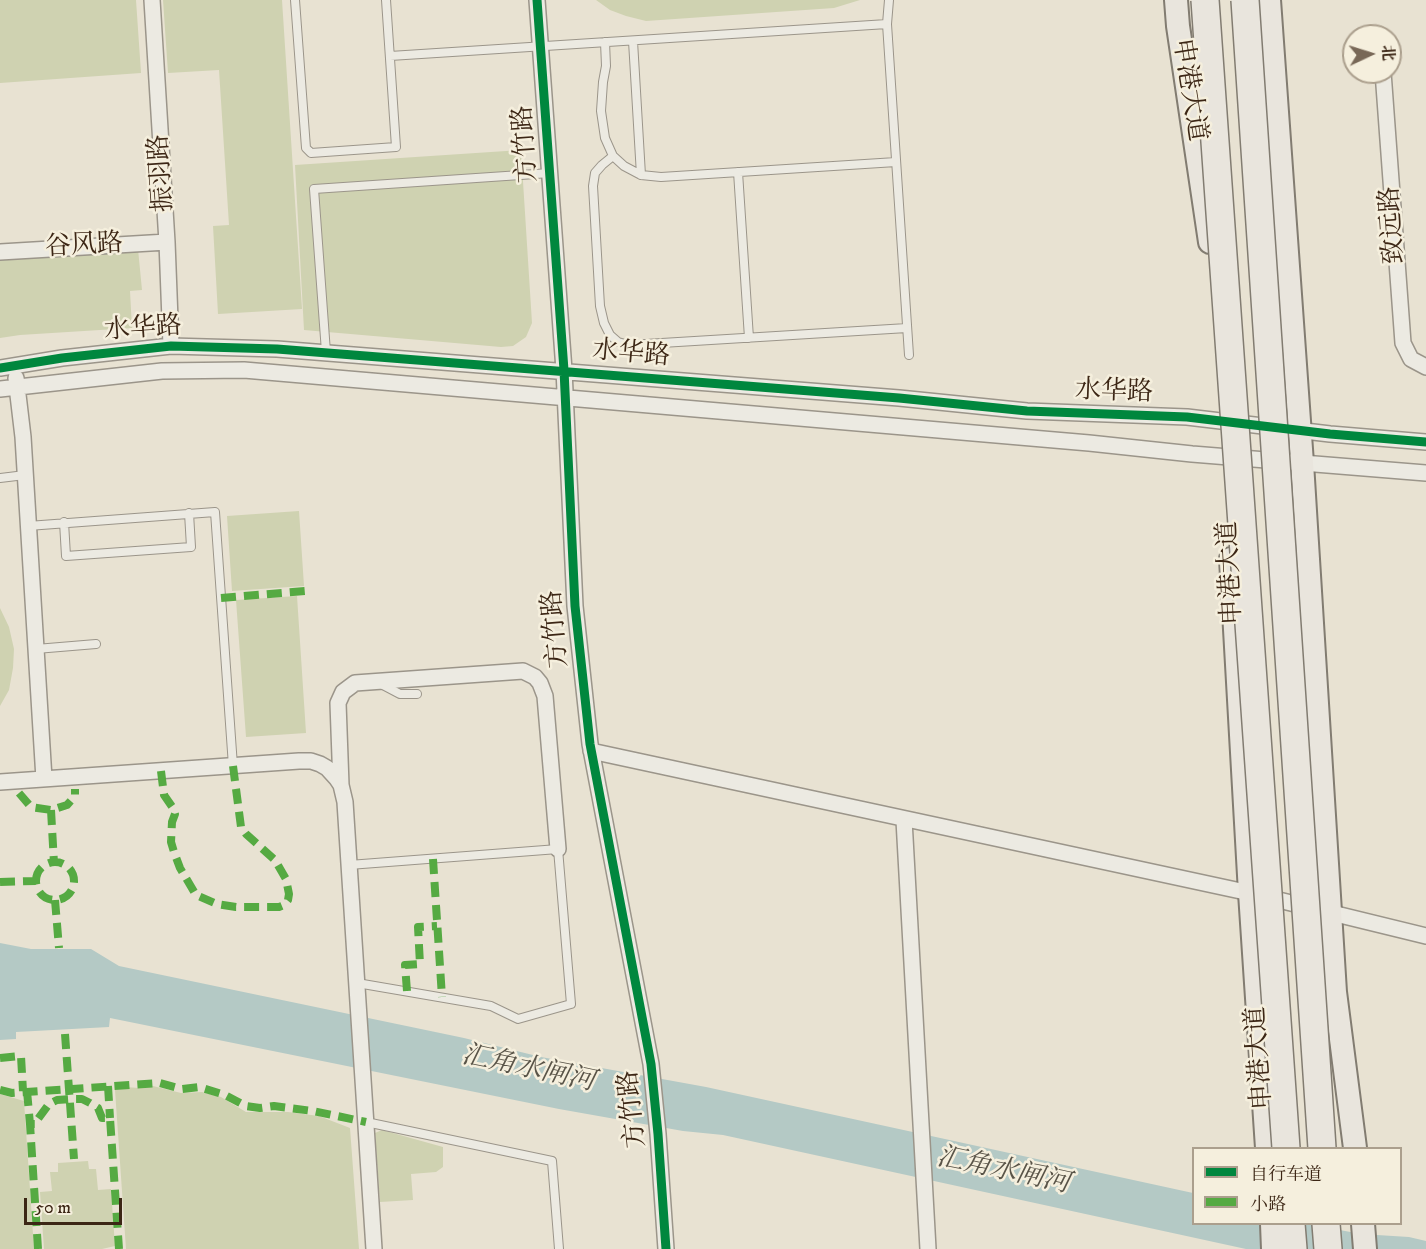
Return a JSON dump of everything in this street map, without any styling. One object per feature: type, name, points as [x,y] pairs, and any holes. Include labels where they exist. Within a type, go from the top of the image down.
[{"type":"highway","points":[[1205,0],[1286,1147]]},
{"type":"highway","points":[[1245,0],[1322,1147]]},
{"type":"highway","points":[[1292,1225],[1293,1249]]},
{"type":"highway","points":[[1326,1225],[1328,1249]]},
{"type":"main road","name":"申港大道","points":[[1176,0],[1209,230],[1226,457],[1250,893],[1267,1147]]},
{"type":"main road","points":[[1269,0],[1300,430],[1335,992],[1355,1147]]},
{"type":"main road","points":[[1272,1225],[1273,1249]]},
{"type":"main road","points":[[1363,1225],[1365,1249]]},
{"type":"street","name":"振羽路","points":[[152,0],[171,346]]},
{"type":"street","name":"方竹路","points":[[537,0],[564,370],[575,606],[591,751],[651,1064],[666,1249]]},
{"type":"street","name":"致远路","points":[[1384,84],[1403,343],[1412,359],[1426,367]]},
{"type":"street","name":"谷风路","points":[[0,252],[167,242]]},
{"type":"street","name":"水华路","points":[[0,368],[62,358],[171,346],[277,349],[564,370],[1027,411],[1187,417],[1426,442]]},
{"type":"street","points":[[16,365],[16,386],[23,437],[44,779]]},
{"type":"street","name":"水华路","points":[[0,389],[162,371],[244,370],[564,396],[1089,442],[1192,454],[1426,473]]},
{"type":"street","points":[[375,1249],[345,802],[341,785],[338,703],[343,692],[355,683],[378,681],[523,670],[535,677],[545,696],[558,849]]},
{"type":"street","points":[[591,751],[1250,893],[1426,936]]},
{"type":"street","points":[[0,782],[311,761],[327,768],[341,785]]},
{"type":"street","points":[[903,820],[928,1249]]},
{"type":"lane","points":[[296,0],[306,148],[311,153],[396,147],[386,0]]},
{"type":"lane","points":[[890,0],[887,24],[909,355]]},
{"type":"lane","points":[[390,56],[887,24]]},
{"type":"lane","points":[[633,40],[641,175]]},
{"type":"lane","points":[[605,42],[606,66],[601,111],[605,138],[613,156],[624,166],[641,175],[661,177],[896,162]]},
{"type":"lane","points":[[613,156],[596,173],[593,186],[600,306],[610,335],[618,342],[629,345],[907,328]]},
{"type":"lane","points":[[738,172],[749,338]]},
{"type":"lane","points":[[326,352],[314,189],[550,173]]},
{"type":"lane","points":[[0,478],[25,475]]},
{"type":"lane","points":[[28,525],[215,512],[233,766]]},
{"type":"lane","points":[[64,522],[66,556],[77,556],[191,547],[189,513]]},
{"type":"lane","points":[[36,649],[96,644]]},
{"type":"lane","points":[[378,681],[400,694],[417,694]]},
{"type":"lane","points":[[349,865],[558,849],[571,1004],[518,1019],[491,1006],[357,982]]},
{"type":"lane","points":[[366,1122],[552,1161],[560,1249]]},
{"type":"green space","points":[[0,0],[136,0],[141,73],[0,83]]},
{"type":"green space","points":[[163,0],[282,0],[302,309],[218,314],[213,226],[229,225],[219,70],[168,73]]},
{"type":"green space","points":[[596,0],[860,0],[834,8],[646,21],[610,10]]},
{"type":"green space","points":[[521,150],[532,323],[526,337],[513,346],[501,347],[304,330],[295,165]]},
{"type":"green space","points":[[138,249],[142,290],[130,291],[132,328],[0,338],[0,260]]},
{"type":"green space","points":[[299,511],[304,586],[232,591],[227,516]]},
{"type":"green space","points":[[297,596],[306,733],[246,737],[236,600]]},
{"type":"green space","points":[[0,608],[9,627],[14,649],[9,690],[0,706]]},
{"type":"green space","points":[[153,1086],[181,1093],[202,1092],[221,1097],[246,1112],[288,1112],[319,1116],[350,1128],[359,1249],[126,1249],[115,1090],[125,1087]]},
{"type":"green space","points":[[0,1094],[24,1101],[34,1249],[0,1249]]},
{"type":"green space","points":[[382,1130],[443,1147],[443,1167],[436,1172],[411,1174],[413,1200],[380,1202],[375,1133]]},
{"type":"green space","points":[[88,1161],[89,1169],[96,1169],[98,1190],[111,1189],[115,1246],[102,1249],[44,1249],[40,1192],[52,1191],[50,1172],[58,1172],[58,1163]]},
{"type":"water","name":"汇角水闸河","points":[[0,943],[31,949],[91,949],[119,966],[464,1038],[541,1057],[706,1087],[1192,1193],[1192,1225],[1313,1225],[1361,1234],[1409,1237],[1426,1241],[1426,1249],[1246,1249],[723,1135],[683,1131],[559,1109],[110,1018],[109,1027],[16,1032],[16,1039],[0,1040]]},
{"type":"marked path","points":[[221,598],[305,591]]},
{"type":"marked path","points":[[161,771],[164,795],[175,814],[172,822],[171,842],[180,868],[196,895],[217,904],[236,907],[279,907],[288,900],[286,879],[275,860],[241,827],[233,766]]},
{"type":"marked path","points":[[19,793],[31,807],[51,810],[67,805],[75,796],[75,789]]},
{"type":"marked path","points":[[51,810],[54,863]]},
{"type":"marked path","points":[[433,859],[442,997]]},
{"type":"marked path","points":[[55,862],[68,868],[74,881],[68,894],[55,900],[42,894],[36,881],[42,868],[55,862]]},
{"type":"marked path","points":[[0,882],[36,881]]},
{"type":"marked path","points":[[55,900],[59,948]]},
{"type":"marked path","points":[[407,991],[405,965],[420,964],[418,927],[437,926]]},
{"type":"marked path","points":[[65,1034],[74,1159]]},
{"type":"marked path","points":[[0,1058],[21,1056],[23,1091]]},
{"type":"marked path","points":[[0,1090],[12,1093],[160,1083],[182,1089],[199,1087],[225,1095],[246,1106],[260,1108],[274,1106],[313,1111],[366,1122]]},
{"type":"marked path","points":[[108,1086],[110,1118]]},
{"type":"marked path","points":[[27,1091],[30,1124]]},
{"type":"marked path","points":[[38,1249],[30,1124],[37,1124],[49,1104],[57,1100],[72,1099],[82,1099],[98,1108],[102,1118],[110,1118],[119,1249]]},
{"type":"cycle path","points":[[537,0],[564,370],[575,606],[590,744],[651,1064],[666,1249]]},
{"type":"cycle path","points":[[0,368],[62,358],[171,346],[277,349],[899,398],[1027,411],[1187,417],[1330,434],[1426,442]]}]
